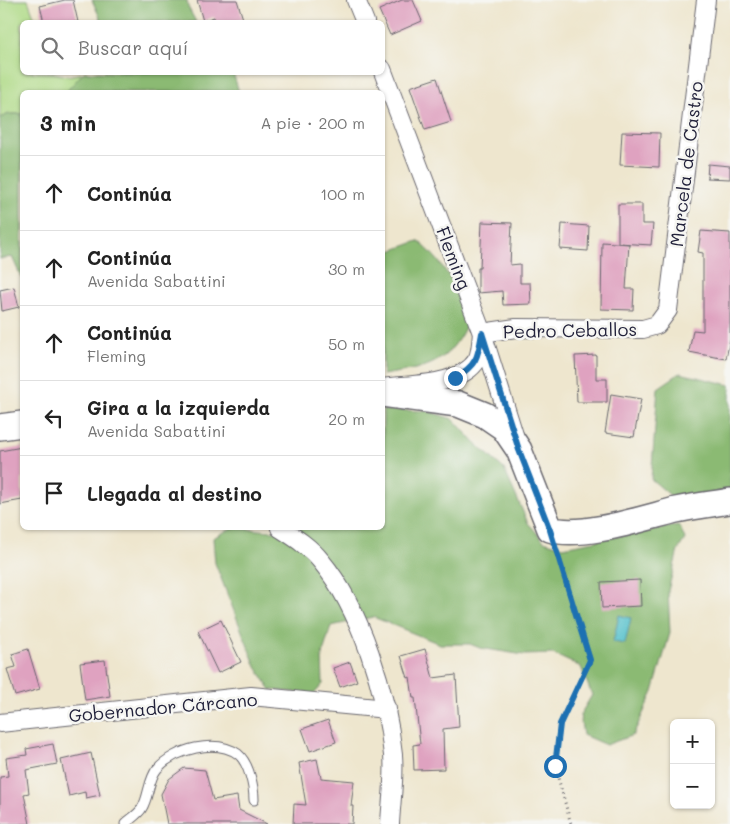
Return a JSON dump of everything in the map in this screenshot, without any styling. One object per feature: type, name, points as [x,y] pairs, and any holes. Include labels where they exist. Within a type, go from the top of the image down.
[{"type":"street","points":[[356,0],[364,20]]},
{"type":"street","name":"Marcela de Castro","points":[[657,325],[668,310],[706,0]]},
{"type":"street","name":"Fleming","points":[[384,75],[482,333],[519,450]]},
{"type":"street","name":"Pedro Ceballos","points":[[482,333],[516,328],[643,329],[657,325]]},
{"type":"street","points":[[385,388],[455,378],[468,371],[478,358],[482,333]]},
{"type":"street","points":[[385,394],[458,404],[485,415],[504,428],[519,450],[550,530],[570,533],[642,520],[678,509],[730,501]]},
{"type":"street","points":[[0,426],[20,424]]},
{"type":"street","points":[[283,530],[304,544],[321,560],[354,611],[387,709],[393,758],[390,824]]},
{"type":"street","name":"Gobernador Cárcano","points":[[0,723],[251,696],[387,709]]},
{"type":"lane","points":[[125,824],[142,808],[157,769],[171,758],[195,748],[223,747],[239,755],[248,772],[254,800]]},
{"type":"path","points":[[550,530],[590,660],[560,724],[555,766],[571,824]]},
{"type":"green space","points":[[0,0],[28,0],[35,20],[20,20],[20,75],[82,75],[68,90],[20,90],[20,114],[9,114],[0,118]]},
{"type":"green space","points":[[92,0],[187,0],[188,7],[195,20],[101,20]]},
{"type":"green space","points":[[81,75],[234,75],[238,90],[68,90]]},
{"type":"green space","points":[[9,114],[20,114],[20,275],[12,257],[0,259],[0,118]]},
{"type":"green space","points":[[418,241],[442,266],[455,286],[470,317],[454,345],[437,361],[426,366],[385,375],[385,253]]},
{"type":"green space","points":[[680,373],[730,385],[730,491],[677,501],[651,479],[658,388]]},
{"type":"green space","points":[[385,410],[427,411],[453,419],[475,443],[504,469],[528,523],[544,541],[563,547],[679,525],[685,539],[678,550],[668,591],[670,633],[653,692],[633,735],[606,745],[583,735],[580,715],[592,695],[581,667],[553,654],[524,655],[480,648],[470,644],[440,644],[373,617],[331,626],[322,656],[323,684],[314,694],[271,690],[256,667],[215,563],[213,538],[228,530],[385,530]]},
{"type":"water","points":[[619,615],[631,618],[625,644],[613,642]]},
{"type":"building","points":[[73,0],[78,20],[44,20],[40,6]]},
{"type":"building","points":[[197,0],[237,0],[243,19],[215,20],[214,17],[203,20]]},
{"type":"building","points":[[402,0],[413,0],[422,21],[390,35],[379,10]]},
{"type":"building","points":[[437,78],[451,122],[425,130],[410,87]]},
{"type":"building","points":[[622,132],[660,133],[659,167],[620,165]]},
{"type":"building","points":[[708,164],[730,166],[730,179],[707,178]]},
{"type":"building","points":[[618,204],[642,204],[642,224],[653,224],[651,245],[618,243]]},
{"type":"building","points":[[482,222],[512,223],[510,265],[520,264],[520,283],[530,283],[531,304],[503,305],[502,291],[478,293]]},
{"type":"building","points":[[562,224],[589,226],[588,251],[560,249]]},
{"type":"building","points":[[701,231],[730,233],[730,339],[726,359],[689,352],[693,330],[703,331],[703,253],[698,252]]},
{"type":"building","points":[[602,242],[629,244],[626,289],[634,289],[633,310],[601,309]]},
{"type":"building","points":[[14,287],[19,307],[2,311],[0,290]]},
{"type":"building","points":[[596,355],[596,379],[607,379],[607,402],[577,402],[575,356]]},
{"type":"building","points":[[611,394],[641,399],[634,437],[605,433]]},
{"type":"building","points":[[20,447],[20,500],[0,504],[0,451]]},
{"type":"building","points":[[640,580],[641,606],[602,608],[601,582]]},
{"type":"building","points":[[221,620],[241,662],[218,673],[198,631]]},
{"type":"building","points":[[28,649],[40,689],[15,696],[7,669],[16,667],[12,654]]},
{"type":"building","points":[[425,649],[433,678],[456,675],[459,727],[443,729],[444,769],[414,770],[413,745],[420,744],[415,698],[413,698],[410,677],[408,678],[401,656]]},
{"type":"building","points":[[105,660],[110,696],[85,700],[80,663]]},
{"type":"building","points":[[350,662],[357,681],[340,687],[333,668]]},
{"type":"building","points":[[328,720],[336,742],[310,751],[302,729]]},
{"type":"building","points":[[53,744],[57,764],[26,770],[29,793],[24,794],[30,824],[0,824],[0,777],[8,776],[6,758],[27,755],[26,749]]},
{"type":"building","points":[[91,753],[100,795],[86,798],[85,792],[69,796],[61,760]]},
{"type":"building","points":[[317,759],[321,778],[354,781],[351,806],[353,806],[352,824],[293,824],[294,804],[306,805],[299,763]]},
{"type":"building","points":[[184,768],[205,770],[213,800],[237,796],[239,810],[267,824],[167,824],[161,794],[169,779]]},
{"type":"route","points":[[455,378],[468,371],[478,358],[482,333],[519,450],[550,530],[590,660],[560,724],[555,766]]}]
